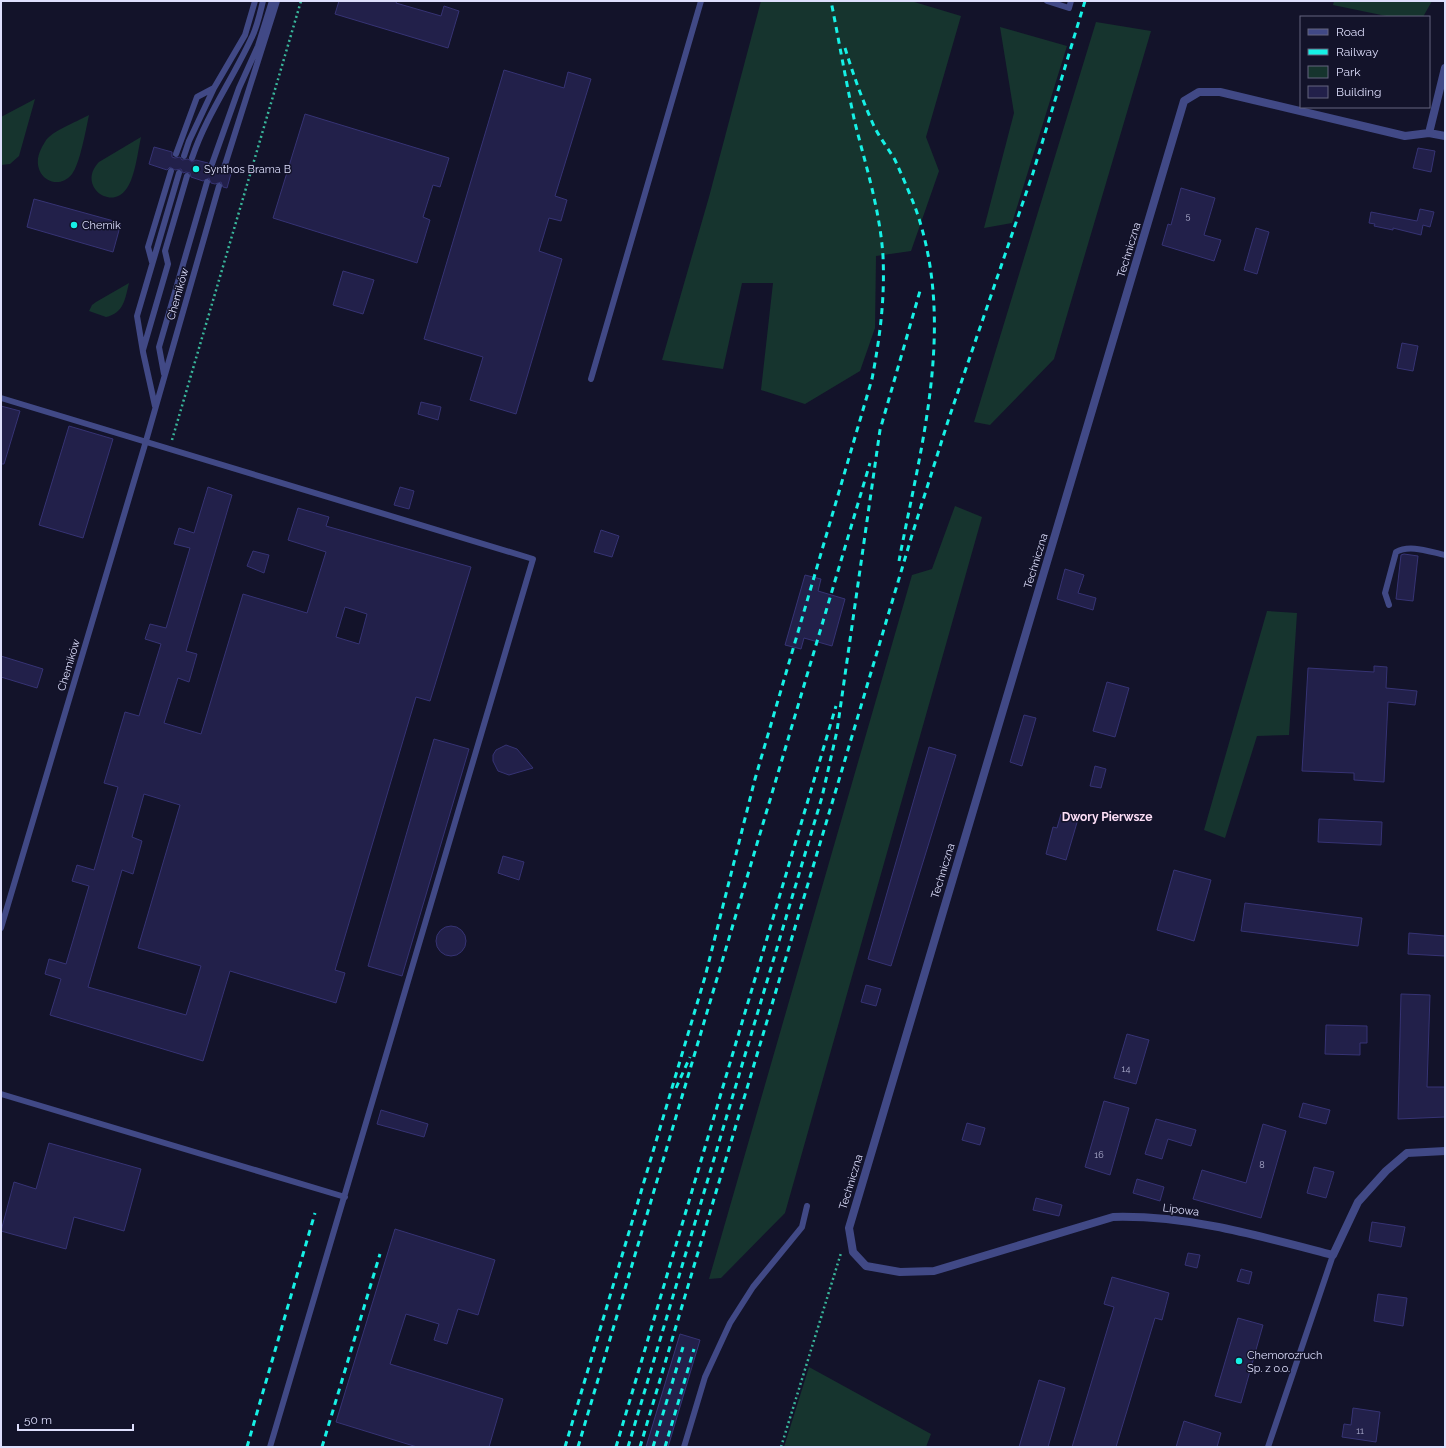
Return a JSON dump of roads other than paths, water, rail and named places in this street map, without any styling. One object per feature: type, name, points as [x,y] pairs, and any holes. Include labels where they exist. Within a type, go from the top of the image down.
[{"type":"street","points":[[1429,133],[1445,68]]},
{"type":"street","name":"Techniczna","points":[[866,1266],[853,1252],[849,1228],[1184,101],[1199,92],[1220,92],[1405,136],[1429,133],[1445,136]]},
{"type":"street","points":[[1333,1255],[1358,1202],[1386,1171],[1407,1153],[1445,1151]]},
{"type":"street","name":"Lipowa","points":[[866,1266],[900,1272],[934,1271],[1113,1217],[1142,1216],[1218,1225],[1333,1255]]},
{"type":"lane","points":[[184,156],[189,141],[214,88],[245,35],[255,1]]},
{"type":"lane","points":[[192,158],[197,142],[214,106],[252,38],[263,1]]},
{"type":"lane","points":[[212,164],[239,88],[258,46],[272,1]]},
{"type":"lane","points":[[224,168],[277,1]]},
{"type":"lane","points":[[591,379],[701,1]]},
{"type":"lane","points":[[1047,1],[1069,8],[1071,1]]},
{"type":"lane","points":[[176,154],[197,97],[214,88]]},
{"type":"lane","points":[[152,263],[148,247],[171,171]]},
{"type":"lane","name":"Chemików","points":[[155,407],[143,352],[138,316],[179,173]]},
{"type":"lane","points":[[143,352],[168,264],[165,251],[188,176]]},
{"type":"lane","points":[[164,376],[159,347],[207,182]]},
{"type":"lane","name":"Chemików","points":[[1,928],[146,441],[219,186]]},
{"type":"lane","points":[[1,398],[534,559],[270,1447]]},
{"type":"lane","points":[[1389,605],[1385,593],[1396,552],[1403,548],[1407,548],[1445,555]]},
{"type":"lane","points":[[1,1094],[345,1197]]},
{"type":"lane","points":[[684,1447],[705,1377],[730,1323],[753,1287],[802,1227],[807,1206]]},
{"type":"lane","points":[[1268,1447],[1333,1255]]},
{"type":"railway","points":[[565,1447],[705,977],[755,779],[872,379],[880,333],[883,303],[883,256],[879,222],[855,123],[831,1]]},
{"type":"railway","points":[[640,1447],[912,535],[949,418],[1033,173],[1085,1]]},
{"type":"railway","points":[[845,48],[873,124],[895,160],[915,207],[927,251],[933,295],[934,339],[931,384],[925,429],[899,561]]},
{"type":"railway","points":[[628,1447],[822,797],[837,731],[880,430],[920,291]]},
{"type":"railway","points":[[578,1447],[870,463]]},
{"type":"railway","points":[[616,1447],[836,706]]},
{"type":"railway","points":[[676,1088],[690,1057]]},
{"type":"railway","points":[[247,1447],[315,1213]]},
{"type":"railway","points":[[322,1447],[380,1254]]},
{"type":"railway","points":[[653,1447],[683,1347]]},
{"type":"railway","points":[[665,1447],[694,1349]]},
{"type":"place","name":"Synthos Brama B","points":[[196,169]]},
{"type":"place","name":"Chemik","points":[[74,225]]},
{"type":"place","name":"Chemorozruch Sp. z o.o.","points":[[1239,1361]]},
{"type":"district","name":"Dwory Pierwsze","points":[[1107,817]]}]
